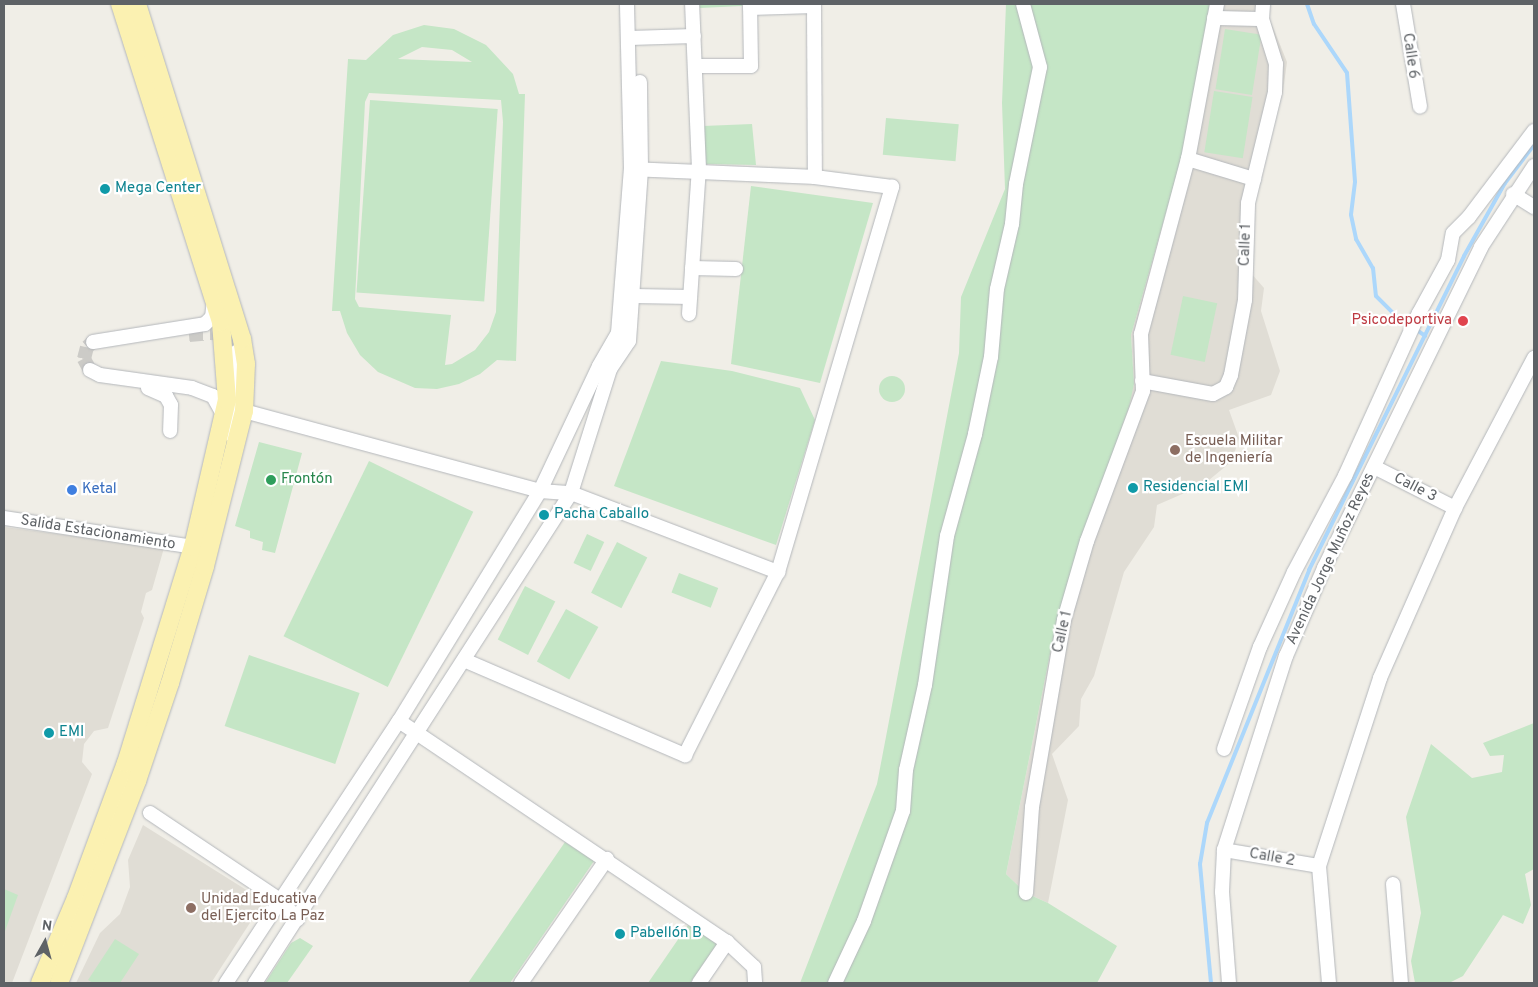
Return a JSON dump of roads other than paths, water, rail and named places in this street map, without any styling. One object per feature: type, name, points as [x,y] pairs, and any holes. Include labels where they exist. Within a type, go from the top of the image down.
[{"type":"main road","points":[[59,983],[88,888],[170,683],[201,549],[225,418],[228,386],[224,346],[214,300],[120,4]]},
{"type":"main road","points":[[137,4],[242,339],[246,364],[244,412],[220,503],[201,549]]},
{"type":"main road","points":[[40,983],[88,888]]},
{"type":"street","points":[[627,4],[635,38]]},
{"type":"street","points":[[255,983],[571,493],[610,369],[629,341],[634,296],[636,4]]},
{"type":"street","points":[[689,314],[699,169],[692,4]]},
{"type":"street","points":[[835,983],[864,921],[903,811],[906,770],[925,685],[950,521],[975,434],[991,356],[997,289],[1012,224],[1016,184],[1040,67],[1023,4]]},
{"type":"street","name":"Calle 1","points":[[1026,893],[1032,807],[1064,620],[1087,542],[1143,391],[1141,334],[1188,159],[1216,4]]},
{"type":"street","name":"Calle 1","points":[[1142,381],[1213,394],[1226,387],[1231,375],[1244,300],[1248,203],[1275,92],[1276,64],[1262,19],[1263,4]]},
{"type":"street","name":"Calle 6","points":[[1403,4],[1420,107]]},
{"type":"street","points":[[696,66],[751,66],[750,6],[814,5],[815,177]]},
{"type":"street","points":[[1214,18],[1262,19]]},
{"type":"street","points":[[635,38],[694,36]]},
{"type":"street","points":[[1224,749],[1260,647],[1294,572],[1345,476],[1419,313],[1448,260],[1453,233],[1469,217],[1534,131]]},
{"type":"street","points":[[1188,159],[1254,179]]},
{"type":"street","name":"Avenida Jorge Muñoz Reyes","points":[[1229,983],[1222,892],[1224,850],[1286,656],[1374,467],[1481,247],[1513,194],[1534,166]]},
{"type":"street","points":[[464,660],[685,755],[778,572],[892,187],[815,177],[699,169],[636,169]]},
{"type":"street","points":[[226,983],[399,720],[540,491],[599,366],[618,334],[636,169]]},
{"type":"street","points":[[1513,194],[1534,207]]},
{"type":"street","points":[[692,268],[736,270]]},
{"type":"street","points":[[634,296],[690,297]]},
{"type":"street","points":[[93,342],[205,324],[212,317],[214,300]]},
{"type":"street","points":[[111,338],[134,341],[190,335]]},
{"type":"street","points":[[220,503],[219,482],[234,417],[236,352]]},
{"type":"street","points":[[1329,983],[1320,866],[1380,678],[1455,508],[1534,358]]},
{"type":"street","points":[[90,370],[121,378],[203,392],[213,396],[225,418]]},
{"type":"street","points":[[121,378],[166,396],[171,405],[170,430]]},
{"type":"street","points":[[244,412],[540,491],[571,493],[778,572]]},
{"type":"street","name":"Calle 3","points":[[1374,467],[1455,508]]},
{"type":"street","name":"Salida Estacionamiento","points":[[4,518],[201,549]]},
{"type":"street","points":[[399,720],[727,942],[754,966],[755,983]]},
{"type":"street","points":[[150,813],[280,900],[298,919]]},
{"type":"street","name":"Calle 2","points":[[1224,850],[1320,866]]},
{"type":"street","points":[[521,983],[607,859]]},
{"type":"street","points":[[1393,884],[1401,983]]},
{"type":"street","points":[[699,983],[727,942]]},
{"type":"waterway","points":[[1307,4],[1314,24],[1347,73],[1355,182],[1351,215],[1356,239],[1373,268],[1376,296],[1394,314],[1425,336]]},
{"type":"waterway","points":[[1211,983],[1200,864],[1207,823],[1309,570],[1464,256],[1505,183],[1534,145]]},
{"type":"tunnel","points":[[189,335],[212,333],[226,336],[236,352]]},
{"type":"tunnel","points":[[90,370],[84,359],[87,347],[93,342]]},
{"type":"place","name":"Mega Center","points":[[105,189]]},
{"type":"place","name":"Psicodeportiva","points":[[1463,321]]},
{"type":"place","name":"Escuela Militar de Ingeniería","points":[[1175,450]]},
{"type":"place","name":"Frontón","points":[[271,480]]},
{"type":"place","name":"Residencial EMI","points":[[1133,488]]},
{"type":"place","name":"Ketal","points":[[72,490]]},
{"type":"place","name":"Pacha Caballo","points":[[544,515]]},
{"type":"place","name":"EMI","points":[[49,733]]},
{"type":"place","name":"Unidad Educativa del Ejercito La Paz","points":[[191,908]]},
{"type":"place","name":"Pabellón B","points":[[620,934]]}]
